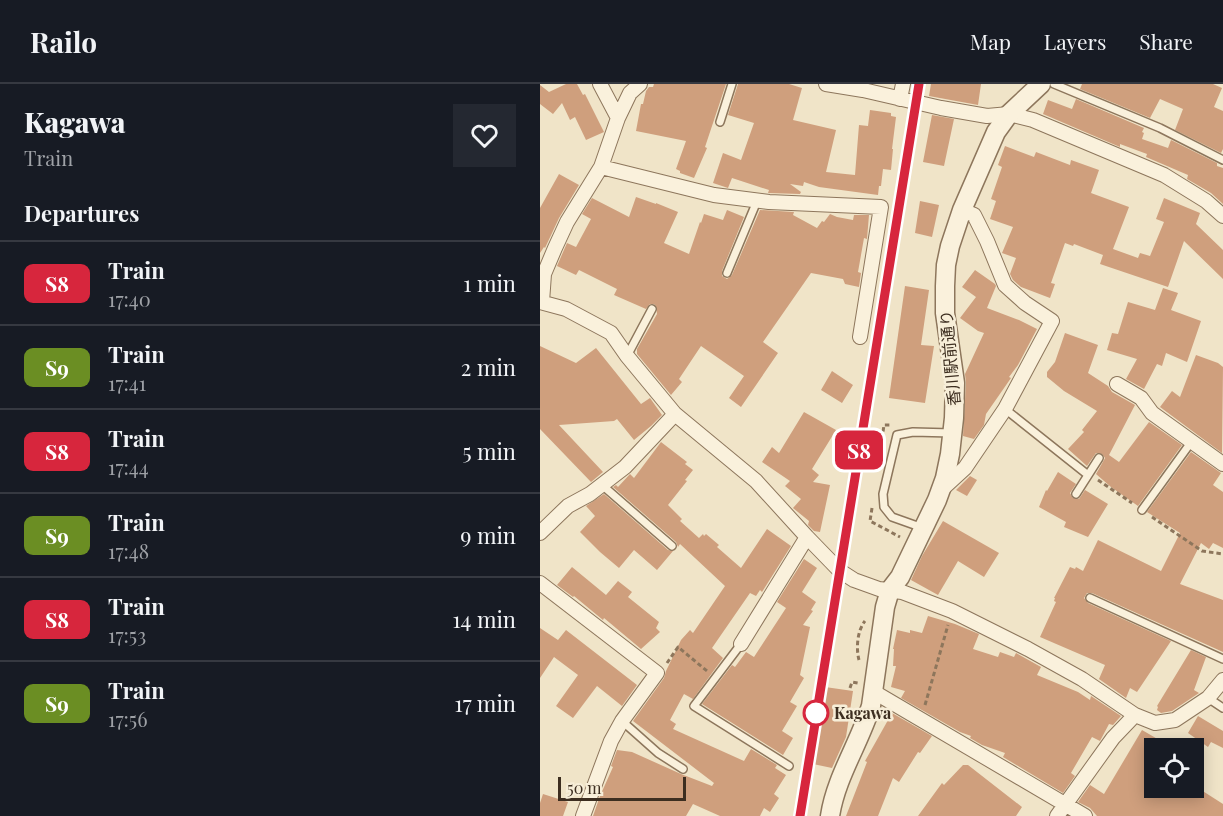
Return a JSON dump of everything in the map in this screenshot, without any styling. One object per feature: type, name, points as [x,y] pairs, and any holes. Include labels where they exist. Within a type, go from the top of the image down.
[{"type":"street","points":[[600,84],[618,118]]},
{"type":"street","points":[[640,84],[630,93],[618,118],[601,166],[567,222],[555,248],[544,274],[541,302],[566,309],[611,333],[675,414],[756,481],[840,571],[854,580],[868,586],[902,592],[952,611],[1028,649],[1082,680],[1135,715],[1155,723],[1175,720],[1208,698],[1223,680]]},
{"type":"street","points":[[826,84],[941,108],[987,116],[1009,114],[1033,120],[1164,175],[1206,201],[1223,216]]},
{"type":"street","points":[[900,99],[903,84]]},
{"type":"street","name":"香川駅前通り","points":[[830,816],[832,799],[838,782],[867,720],[874,692],[885,607],[890,590],[900,577],[940,491],[950,454],[954,418],[954,383],[945,313],[945,286],[950,246],[962,210],[996,132],[1009,114],[1041,84]]},
{"type":"street","points":[[601,166],[714,195],[757,201],[881,207],[860,337]]},
{"type":"street","points":[[940,491],[965,468],[1005,409],[1052,321],[1025,303],[1005,285],[974,215],[962,210]]},
{"type":"street","points":[[1117,384],[1141,398],[1152,413],[1223,464]]},
{"type":"street","points":[[540,533],[568,506],[590,494],[625,467],[675,414]]},
{"type":"street","points":[[741,644],[807,537]]},
{"type":"street","points":[[540,584],[657,673],[622,721],[611,741],[583,816]]},
{"type":"street","points":[[874,692],[1085,816]]},
{"type":"street","points":[[1057,816],[1113,738],[1135,715]]},
{"type":"lane","points":[[720,122],[732,84]]},
{"type":"lane","points":[[1054,84],[1160,128],[1223,160]]},
{"type":"lane","points":[[727,273],[757,201]]},
{"type":"lane","points":[[627,356],[652,309]]},
{"type":"lane","points":[[1005,409],[1088,475]]},
{"type":"lane","points":[[923,528],[892,517],[884,507],[883,494],[897,435],[913,432],[953,433]]},
{"type":"lane","points":[[1142,510],[1192,441]]},
{"type":"lane","points":[[1076,494],[1099,458]]},
{"type":"lane","points":[[602,485],[672,546]]},
{"type":"lane","points":[[1090,598],[1223,659]]},
{"type":"lane","points":[[741,644],[694,706],[789,766]]},
{"type":"lane","points":[[1208,698],[1223,708]]},
{"type":"lane","points":[[622,721],[658,753],[683,769]]},
{"type":"path","points":[[881,447],[884,425],[895,424]]},
{"type":"path","points":[[1088,475],[1202,551],[1223,554]]},
{"type":"path","points":[[873,500],[870,521],[903,539]]},
{"type":"path","points":[[921,719],[952,611]]},
{"type":"path","points":[[657,673],[662,670],[678,647],[716,677]]},
{"type":"building","points":[[566,84],[577,84],[583,95],[585,94],[604,132],[586,140],[575,117],[570,120],[562,103],[553,114],[540,104],[540,85],[549,92]]},
{"type":"building","points":[[654,84],[726,84],[705,147],[707,148],[694,178],[676,169],[686,141],[636,131],[641,104],[643,104],[646,91]]},
{"type":"building","points":[[738,84],[789,84],[802,88],[793,120],[836,130],[826,172],[855,175],[859,125],[868,126],[870,110],[891,113],[891,116],[896,117],[891,170],[883,169],[878,195],[819,187],[804,182],[803,186],[790,184],[801,192],[800,194],[768,193],[769,190],[732,178],[728,188],[713,183],[723,153],[741,160],[754,123],[728,115]]},
{"type":"building","points":[[931,84],[981,84],[978,105],[929,96]]},
{"type":"building","points":[[1082,84],[1213,84],[1222,88],[1214,107],[1223,111],[1223,149],[1221,153],[1175,130],[1183,109],[1160,99],[1150,118],[1080,89]]},
{"type":"building","points":[[1076,99],[1144,128],[1142,139],[1168,148],[1171,140],[1217,163],[1217,166],[1223,168],[1223,204],[1211,193],[1187,179],[1188,175],[1146,157],[1147,154],[1120,144],[1120,147],[1043,114],[1048,100],[1072,109]]},
{"type":"building","points":[[932,115],[954,119],[944,166],[923,162]]},
{"type":"building","points":[[1005,146],[1034,157],[1036,152],[1070,165],[1071,160],[1099,170],[1091,193],[1129,207],[1113,249],[1138,258],[1140,253],[1150,256],[1164,222],[1156,219],[1164,198],[1200,213],[1196,224],[1223,250],[1223,279],[1184,241],[1168,287],[1100,264],[1103,255],[1065,243],[1051,283],[1055,284],[1050,298],[1021,287],[1010,274],[1016,258],[1002,253],[1013,227],[990,219],[996,201],[991,199],[1002,167],[998,165]]},
{"type":"building","points":[[559,174],[579,185],[559,218],[545,248],[540,253],[540,208]]},
{"type":"building","points":[[636,197],[678,212],[664,243],[689,254],[704,214],[723,220],[727,210],[744,217],[722,271],[722,276],[727,279],[732,275],[760,210],[794,212],[793,215],[817,228],[830,214],[853,220],[854,215],[869,215],[867,239],[864,238],[858,272],[861,273],[859,287],[845,284],[843,279],[811,273],[763,342],[778,353],[741,407],[729,398],[744,376],[701,346],[679,379],[682,382],[671,395],[637,354],[637,349],[657,314],[656,306],[650,304],[646,309],[614,295],[617,289],[579,270],[576,275],[557,266],[567,243],[576,247],[591,219],[582,214],[592,198],[629,217]]},
{"type":"building","points":[[920,201],[939,205],[932,237],[915,233]]},
{"type":"building","points":[[975,270],[996,286],[987,308],[1037,329],[1009,377],[1011,378],[986,414],[984,425],[974,439],[963,436],[965,374],[984,333],[960,318],[976,297],[962,287]]},
{"type":"building","points":[[905,286],[929,290],[921,345],[934,346],[925,403],[889,398]]},
{"type":"building","points":[[1163,288],[1178,293],[1171,310],[1201,321],[1187,362],[1166,353],[1162,366],[1157,364],[1144,389],[1126,379],[1137,359],[1107,350],[1112,333],[1118,334],[1128,302],[1155,310]]},
{"type":"building","points":[[1065,333],[1098,345],[1088,373],[1108,386],[1112,392],[1135,405],[1109,455],[1119,462],[1149,422],[1182,445],[1138,506],[1096,474],[1105,458],[1102,454],[1096,453],[1087,466],[1068,449],[1084,432],[1082,430],[1097,411],[1064,391],[1047,377],[1047,372],[1055,362]]},
{"type":"building","points":[[540,346],[576,363],[596,348],[641,404],[650,398],[662,415],[634,440],[617,419],[559,425],[603,472],[591,482],[540,429]]},
{"type":"building","points":[[1196,355],[1223,367],[1222,453],[1160,407],[1172,391],[1180,397]]},
{"type":"building","points":[[832,371],[853,385],[842,403],[821,390]]},
{"type":"building","points":[[804,412],[836,430],[812,469],[819,475],[813,482],[830,485],[820,532],[814,531],[808,525],[809,521],[793,508],[801,499],[785,486],[790,481],[762,462],[772,447],[779,453]]},
{"type":"building","points":[[661,442],[687,462],[685,464],[693,470],[668,505],[682,519],[680,521],[699,538],[706,534],[741,568],[767,529],[791,546],[762,592],[760,590],[756,596],[750,593],[712,648],[723,658],[693,699],[684,694],[670,720],[676,724],[673,729],[744,761],[751,749],[777,765],[775,768],[786,775],[774,794],[779,798],[770,812],[764,808],[760,816],[720,816],[693,804],[686,816],[593,816],[613,767],[611,766],[617,750],[632,752],[712,786],[714,783],[633,721],[664,678],[681,640],[690,630],[693,633],[725,586],[680,544],[678,547],[676,542],[613,487],[616,485],[618,487],[630,474],[634,478]]},
{"type":"building","points":[[1191,452],[1221,473],[1213,485],[1223,492],[1223,548],[1213,543],[1209,549],[1201,543],[1180,584],[1223,600],[1223,652],[1092,593],[1087,593],[1084,598],[1088,603],[1171,641],[1137,692],[1130,688],[1126,698],[1099,679],[1105,665],[1040,637],[1056,602],[1054,598],[1070,567],[1083,571],[1098,540],[1161,571],[1180,533],[1147,512]]},
{"type":"building","points":[[1058,472],[1076,484],[1070,493],[1073,498],[1079,499],[1085,490],[1108,504],[1088,537],[1064,527],[1066,522],[1039,507],[1046,490]]},
{"type":"building","points":[[970,476],[977,480],[967,496],[956,490]]},
{"type":"building","points":[[604,494],[668,550],[673,551],[657,570],[634,550],[619,568],[580,532],[595,516],[586,506]]},
{"type":"building","points":[[943,521],[999,553],[984,577],[958,561],[938,595],[911,580]]},
{"type":"building","points":[[804,559],[817,568],[802,592],[816,602],[811,610],[813,611],[803,625],[810,627],[800,675],[804,678],[790,702],[797,706],[782,731],[793,738],[783,755],[702,704],[732,665],[735,667],[746,652],[754,657],[786,608],[777,602]]},
{"type":"building","points":[[572,567],[606,595],[618,581],[632,592],[628,597],[659,622],[656,628],[660,632],[641,649],[604,618],[603,620],[557,585]]},
{"type":"building","points":[[928,616],[979,634],[973,649],[998,657],[1000,652],[1014,657],[1016,653],[1041,667],[1037,675],[1078,692],[1090,700],[1091,696],[1121,716],[1113,725],[1109,724],[1100,741],[1092,737],[1071,773],[1075,776],[1063,793],[1003,757],[1005,753],[982,745],[970,738],[971,736],[901,698],[905,691],[891,687],[896,666],[893,666],[893,649],[897,630],[922,633]]},
{"type":"building","points":[[540,628],[558,640],[566,630],[637,685],[622,706],[597,686],[573,718],[556,706],[578,675],[554,657],[540,678]]},
{"type":"building","points":[[1191,650],[1206,657],[1194,690],[1199,693],[1172,711],[1161,713],[1157,710],[1157,706]]},
{"type":"building","points":[[825,687],[853,691],[846,737],[832,768],[813,764]]},
{"type":"building","points":[[892,713],[932,736],[920,753],[918,752],[899,782],[893,778],[878,816],[846,816],[867,762],[865,761]]},
{"type":"building","points":[[1198,716],[1223,731],[1223,748],[1211,742],[1208,747],[1204,744],[1204,738],[1195,738],[1188,733]]},
{"type":"building","points":[[1142,730],[1156,738],[1144,738],[1144,798],[1204,798],[1204,792],[1223,804],[1223,816],[1097,816],[1090,808],[1078,802],[1090,785],[1104,794]]},
{"type":"building","points":[[963,765],[968,765],[1022,807],[1016,816],[918,816],[942,783],[944,785]]},
{"type":"building","points":[[543,794],[568,802],[563,816],[540,816]]},
{"type":"railway","points":[[800,816],[919,84]]},
{"type":"train","name":"S8","points":[[800,816],[919,84]]},
{"type":"place","name":"Kagawa","points":[[816,713]]}]
